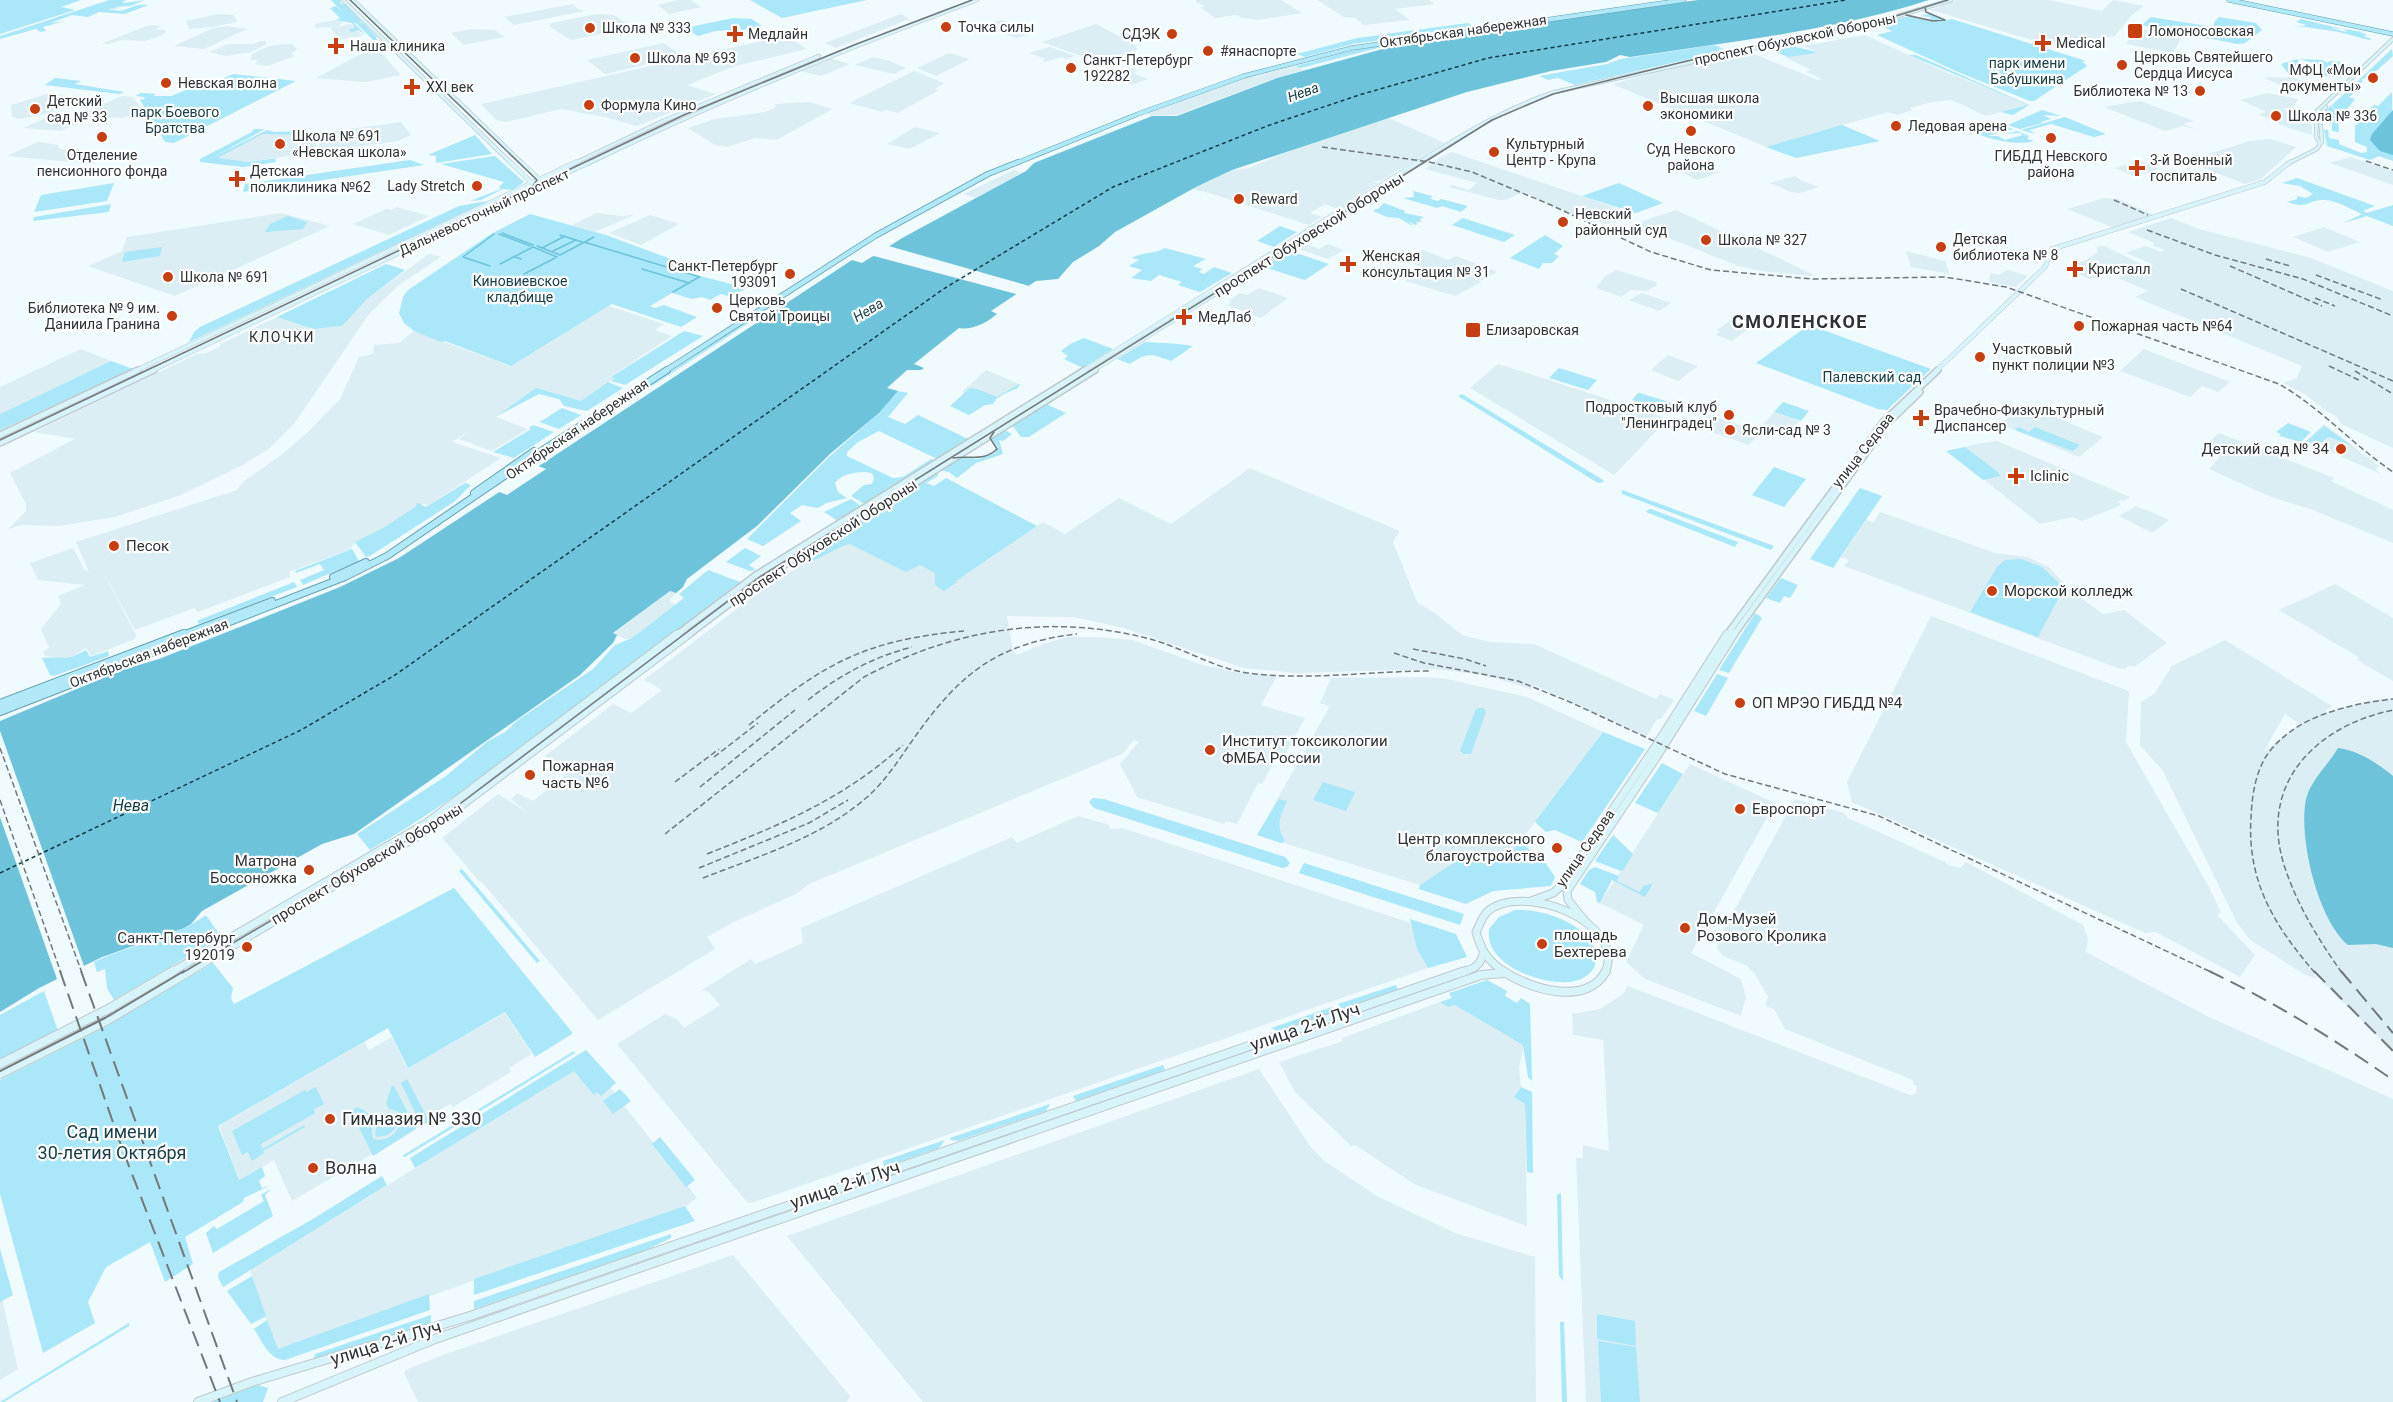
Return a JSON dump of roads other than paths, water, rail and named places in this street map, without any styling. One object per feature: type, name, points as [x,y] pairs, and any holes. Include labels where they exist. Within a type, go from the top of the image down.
[{"type":"main road","points":[[343,0],[532,183],[541,182]]},
{"type":"main road","points":[[354,0],[541,182]]},
{"type":"main road","name":"Дальневосточный проспект","points":[[0,442],[323,289],[704,103],[853,42],[966,0]]},
{"type":"main road","name":"Дальневосточный проспект","points":[[541,182],[716,103],[856,45],[976,0]]},
{"type":"main road","name":"Октябрьская набережная","points":[[1242,75],[1363,44],[1674,0]]},
{"type":"main road","name":"Октябрьская набережная","points":[[1242,75],[1367,45],[1684,0]]},
{"type":"main road","name":"проспект Обуховской Обороны","points":[[0,1064],[110,1008],[424,824],[756,575],[1478,125],[1516,106],[1545,95],[1884,20],[1951,0]]},
{"type":"main road","points":[[2229,0],[2393,33]]},
{"type":"main road","points":[[2236,0],[2393,33]]},
{"type":"main road","name":"улица Седова","points":[[1530,901],[1553,893],[1560,887],[1657,744],[1737,618],[1883,422],[2045,267],[2052,249],[2251,187],[2270,179],[2286,164],[2318,149],[2320,144],[2316,136],[2317,111],[2393,41]]},
{"type":"main road","name":"улица Седова","points":[[1586,922],[1568,900],[1567,891],[1656,758],[1743,620],[1887,424],[2049,269],[2056,250],[2262,186],[2274,180],[2290,165],[2321,150],[2324,145],[2321,136],[2321,112],[2393,41]]},
{"type":"main road","name":"проспект Обуховской Обороны","points":[[0,1074],[106,1021],[430,829],[762,579],[1483,126],[1543,98],[1638,73]]},
{"type":"main road","points":[[1137,113],[1242,75]]},
{"type":"main road","name":"Октябрьская набережная","points":[[0,704],[298,591],[367,561],[454,507],[517,462],[880,229],[981,173],[1137,113]]},
{"type":"main road","name":"Октябрьская набережная","points":[[0,711],[356,572],[387,556],[538,453],[889,228],[988,174],[1137,113]]},
{"type":"main road","name":"Дальневосточный проспект","points":[[0,435],[532,183]]},
{"type":"main road","points":[[315,286],[323,289]]},
{"type":"main road","points":[[1530,901],[1551,906],[1586,922],[1600,936],[1608,953],[1607,970],[1594,985],[1578,991],[1563,992],[1525,984],[1503,973],[1483,954],[1477,934],[1483,916],[1491,909],[1507,902],[1530,901]]},
{"type":"main road","name":"улица 2-й Луч","points":[[203,1401],[273,1376],[470,1316],[1475,968],[1483,954]]},
{"type":"main road","name":"улица 2-й Луч","points":[[282,1402],[435,1339],[789,1218],[868,1187],[1481,975],[1503,973]]},
{"type":"water","name":"Нева","points":[[1698,0],[1929,0],[1818,28],[1630,57],[1620,55],[1606,62],[1551,71],[1467,92],[1232,170],[1196,187],[1115,232],[1099,246],[1073,262],[1058,279],[1036,281],[991,311],[997,314],[989,320],[974,327],[959,328],[914,364],[924,368],[907,370],[887,388],[898,391],[879,413],[831,453],[757,526],[687,579],[676,593],[670,591],[613,633],[617,635],[613,643],[580,675],[354,834],[322,844],[202,911],[191,924],[184,928],[102,957],[39,988],[0,1012],[0,721],[122,670],[159,659],[340,587],[399,558],[852,260],[862,263],[904,237],[1026,171],[1034,163],[1152,116],[1177,116],[1277,78],[1419,39]]},
{"type":"water","points":[[2393,110],[2393,155],[2380,151],[2370,140],[2372,134]]},
{"type":"water","points":[[2338,748],[2367,758],[2393,776],[2393,948],[2376,944],[2348,945],[2337,933],[2328,917],[2313,877],[2305,835],[2306,799],[2316,779]]},
{"type":"waterway","points":[[502,233],[533,245]]},
{"type":"waterway","points":[[490,266],[463,257],[494,234]]},
{"type":"waterway","points":[[499,234],[530,246]]},
{"type":"waterway","points":[[560,235],[564,236]]},
{"type":"waterway","points":[[542,248],[564,236]]},
{"type":"waterway","points":[[564,236],[576,240]]},
{"type":"waterway","points":[[584,242],[594,237]]},
{"type":"waterway","points":[[553,251],[576,240]]},
{"type":"waterway","points":[[576,240],[582,242]]},
{"type":"waterway","points":[[542,248],[560,255],[584,242]]},
{"type":"waterway","points":[[584,242],[700,277]]},
{"type":"waterway","points":[[537,246],[542,248]]},
{"type":"waterway","points":[[500,264],[533,247],[557,257]]},
{"type":"waterway","points":[[515,257],[521,259]]},
{"type":"waterway","points":[[524,274],[555,258]]},
{"type":"waterway","points":[[642,269],[689,283]]},
{"type":"waterway","points":[[689,283],[699,277]]},
{"type":"waterway","points":[[673,292],[689,283]]},
{"type":"tram line","points":[[350,0],[537,180],[532,187]]},
{"type":"tram line","points":[[0,440],[684,115],[854,45],[972,0]]},
{"type":"tram line","points":[[182,973],[428,828],[760,577],[1492,120],[1553,94],[1687,61],[1883,20],[1948,0]]},
{"type":"tram line","points":[[1906,15],[1933,21],[1945,20],[1926,12],[1925,8]]},
{"type":"tram line","points":[[953,458],[982,457],[992,453],[997,449],[990,438],[994,432]]},
{"type":"tram line","points":[[0,1071],[105,1018],[184,971]]},
{"type":"railway","points":[[1322,147],[1429,162],[1472,172],[1551,205],[1651,252],[1711,270],[1813,279],[1945,277],[2006,287],[2279,384],[2309,404],[2393,472]]},
{"type":"railway","points":[[2366,161],[2393,170]]},
{"type":"railway","points":[[2114,200],[2148,215]]},
{"type":"railway","points":[[2147,230],[2215,255],[2303,279],[2393,316]]},
{"type":"railway","points":[[2266,259],[2290,266]]},
{"type":"railway","points":[[2230,266],[2322,306]]},
{"type":"railway","points":[[2316,275],[2383,300]]},
{"type":"railway","points":[[2181,289],[2393,381]]},
{"type":"railway","points":[[2315,298],[2335,306]]},
{"type":"railway","points":[[2329,366],[2361,381]]},
{"type":"railway","points":[[2355,371],[2393,394]]},
{"type":"railway","points":[[665,834],[864,677],[933,647],[968,637],[1003,630],[1076,627],[1113,631],[1150,639],[1223,667],[1248,673],[1316,676],[1430,671]]},
{"type":"railway","points":[[749,725],[801,685],[848,658],[899,641],[964,631]]},
{"type":"railway","points":[[703,878],[788,845],[848,812],[881,784],[950,693],[985,664],[1004,653],[1026,645],[1077,634]]},
{"type":"railway","points":[[808,700],[857,668],[912,647]]},
{"type":"railway","points":[[1413,649],[1465,659],[1486,666]]},
{"type":"railway","points":[[1394,653],[1424,663],[1518,681],[1570,702],[1725,774],[1879,816],[2213,973]]},
{"type":"railway","points":[[2315,973],[2287,938],[2266,901],[2259,882],[2251,840],[2252,801],[2257,777],[2267,755],[2278,742],[2307,721],[2359,704],[2393,699]]},
{"type":"railway","points":[[700,787],[795,710]]},
{"type":"railway","points":[[2342,973],[2310,923],[2290,882],[2278,838],[2279,811],[2286,786],[2299,764],[2317,745],[2339,730],[2365,718],[2393,710]]},
{"type":"railway","points":[[714,757],[758,723]]},
{"type":"railway","points":[[707,854],[786,821],[834,796],[858,781],[903,745]]},
{"type":"railway","points":[[0,748],[82,973]]},
{"type":"railway","points":[[675,782],[719,749]]},
{"type":"railway","points":[[0,800],[61,973]]},
{"type":"railway","points":[[699,868],[809,823],[848,800]]},
{"type":"railway","points":[[60,971],[122,1148],[220,1402]]},
{"type":"railway","points":[[81,971],[237,1402]]},
{"type":"railway","points":[[2209,971],[2213,973]]},
{"type":"railway","points":[[2314,971],[2393,1051]]},
{"type":"railway","points":[[2341,971],[2393,1033]]},
{"type":"railway","points":[[2213,973],[2303,1022],[2393,1080]]},
{"type":"place","name":"Точка силы","points":[[946,27]]},
{"type":"place","name":"Школа № 333","points":[[590,28]]},
{"type":"place","name":"Ломоносовская","points":[[2135,31]]},
{"type":"place","name":"Медлайн","points":[[735,34]]},
{"type":"place","name":"СДЭК","points":[[1172,34]]},
{"type":"place","name":"Medical","points":[[2043,43]]},
{"type":"place","name":"Наша клиника","points":[[336,46]]},
{"type":"place","name":"#янаспорте","points":[[1208,51]]},
{"type":"place","name":"Школа № 693","points":[[635,58]]},
{"type":"place","name":"Церковь Святейшего Сердца Иисуса","points":[[2122,65]]},
{"type":"place","name":"Санкт-Петербург 192282","points":[[1071,68]]},
{"type":"place","name":"МФЦ «Мои документы»","points":[[2373,78]]},
{"type":"place","name":"Невская волна","points":[[166,83]]},
{"type":"place","name":"XXI век","points":[[412,87]]},
{"type":"place","name":"Библиотека № 13","points":[[2200,91]]},
{"type":"place","name":"Формула Кино","points":[[589,105]]},
{"type":"place","name":"Высшая школа экономики","points":[[1648,106]]},
{"type":"place","name":"Детский сад № 33","points":[[35,109]]},
{"type":"place","name":"Школа № 336","points":[[2276,116]]},
{"type":"place","name":"Ледовая арена","points":[[1896,126]]},
{"type":"place","name":"Суд Невского района","points":[[1691,131]]},
{"type":"place","name":"Отделение пенсионного фонда","points":[[102,137]]},
{"type":"place","name":"ГИБДД Невского района","points":[[2051,138]]},
{"type":"place","name":"Школа № 691 «Невская школа»","points":[[280,144]]},
{"type":"place","name":"Культурный Центр - Крупа","points":[[1494,152]]},
{"type":"place","name":"3-й Военный госпиталь","points":[[2137,168]]},
{"type":"place","name":"Детская поликлиника №62","points":[[237,179]]},
{"type":"place","name":"Lady Stretch","points":[[477,186]]},
{"type":"place","name":"Reward","points":[[1239,199]]},
{"type":"place","name":"Невский районный суд","points":[[1563,222]]},
{"type":"place","name":"Школа № 327","points":[[1706,240]]},
{"type":"place","name":"Детская библиотека № 8","points":[[1941,247]]},
{"type":"place","name":"Женская консультация № 31","points":[[1348,264]]},
{"type":"place","name":"Кристалл","points":[[2075,269]]},
{"type":"place","name":"Санкт-Петербург 193091","points":[[790,274]]},
{"type":"place","name":"Школа № 691","points":[[168,277]]},
{"type":"place","name":"Церковь Святой Троицы","points":[[717,308]]},
{"type":"place","name":"Библиотека № 9 им. Даниила Гранина","points":[[172,316]]},
{"type":"place","name":"МедЛаб","points":[[1184,317]]},
{"type":"place","name":"Пожарная часть №64","points":[[2079,326]]},
{"type":"place","name":"Елизаровская","points":[[1473,330]]},
{"type":"place","name":"Участковый пункт полиции №3","points":[[1980,357]]},
{"type":"place","name":"Подростковый клуб \"Ленинградец\"","points":[[1729,415]]},
{"type":"place","name":"Врачебно-Физкультурный Диспансер","points":[[1921,418]]},
{"type":"place","name":"Ясли-сад № 3","points":[[1730,430]]},
{"type":"place","name":"Детский сад № 34","points":[[2341,449]]},
{"type":"place","name":"Iclinic","points":[[2016,476]]},
{"type":"place","name":"Песок","points":[[114,546]]},
{"type":"place","name":"Морской колледж","points":[[1992,591]]},
{"type":"place","name":"ОП МРЭО ГИБДД №4","points":[[1740,703]]},
{"type":"place","name":"Институт токсикологии ФМБА России","points":[[1210,750]]},
{"type":"place","name":"Пожарная часть №6","points":[[530,775]]},
{"type":"place","name":"Евроспорт","points":[[1740,809]]},
{"type":"place","name":"Центр комплексного благоустройства","points":[[1557,848]]},
{"type":"place","name":"Матрона Боссоножка","points":[[309,870]]},
{"type":"place","name":"Дом-Музей Розового Кролика","points":[[1685,928]]},
{"type":"place","name":"площадь Бехтерева","points":[[1542,944]]},
{"type":"place","name":"Санкт-Петербург 192019","points":[[247,947]]},
{"type":"place","name":"Гимназия № 330","points":[[330,1119]]},
{"type":"place","name":"Волна","points":[[313,1168]]},
{"type":"district","name":"СМОЛЕНСКОЕ","points":[[1800,322]]},
{"type":"district","name":"КЛОЧКИ","points":[[282,337]]},
{"type":"park label","name":"парк имени Бабушкина","points":[[2027,72]]},
{"type":"park label","name":"парк Боевого Братства","points":[[175,120]]},
{"type":"park label","name":"Киновиевское кладбище","points":[[520,290]]},
{"type":"park label","name":"Палевский сад","points":[[1872,377]]},
{"type":"park label","name":"Сад имени 30-летия Октября","points":[[112,1142]]}]
